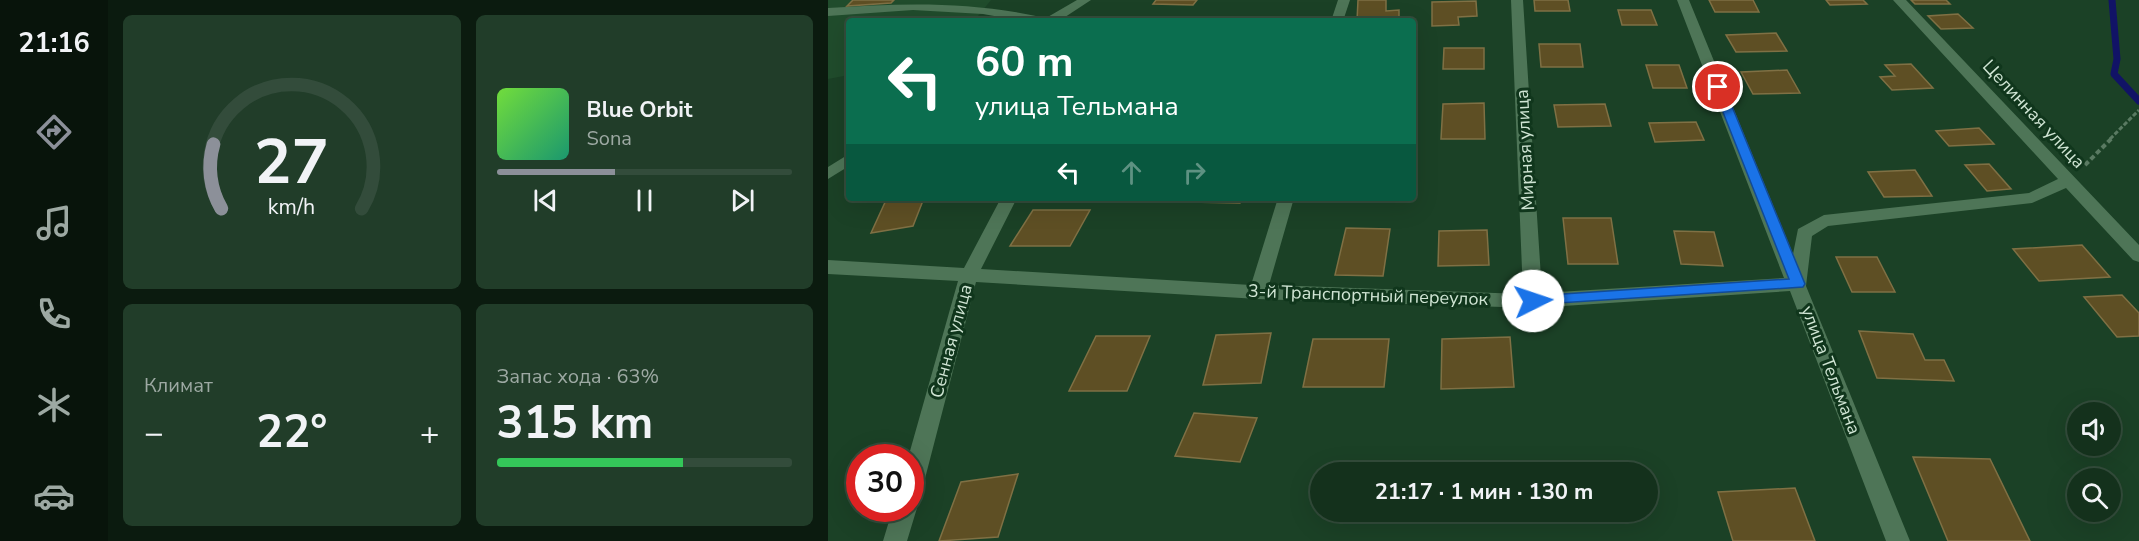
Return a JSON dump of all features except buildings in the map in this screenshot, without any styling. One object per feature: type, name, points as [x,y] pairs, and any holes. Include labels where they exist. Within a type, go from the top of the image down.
[{"type":"street","points":[[1055,18],[1085,0]]},
{"type":"street","points":[[1338,18],[1344,0]]},
{"type":"street","name":"Мирная улица","points":[[1517,0],[1533,301]]},
{"type":"street","name":"улица Тельмана","points":[[1683,0],[1798,284],[1898,541]]},
{"type":"street","name":"Целинная улица","points":[[1899,0],[2139,256]]},
{"type":"street","points":[[828,12],[913,6],[983,10],[1027,18]]},
{"type":"street","points":[[828,174],[846,161]]},
{"type":"street","points":[[1798,284],[1804,233],[1824,221],[2031,198],[2070,180]]},
{"type":"street","name":"Сенная улица","points":[[923,444],[969,275],[1007,201]]},
{"type":"street","points":[[1258,292],[1285,201]]},
{"type":"street","name":"3-й Транспортный переулок","points":[[828,267],[1258,292],[1533,301],[1798,284]]},
{"type":"street","points":[[896,541],[901,522]]},
{"type":"path","points":[[2070,180],[2137,111]]},
{"type":"shaded area","points":[[828,0],[991,0],[976,18],[846,18],[846,76],[828,79]]},
{"type":"waterway","points":[[2112,0],[2117,59],[2114,74],[2139,101]]},
{"type":"route","points":[[1533,301],[1798,284],[1718,87]]}]
